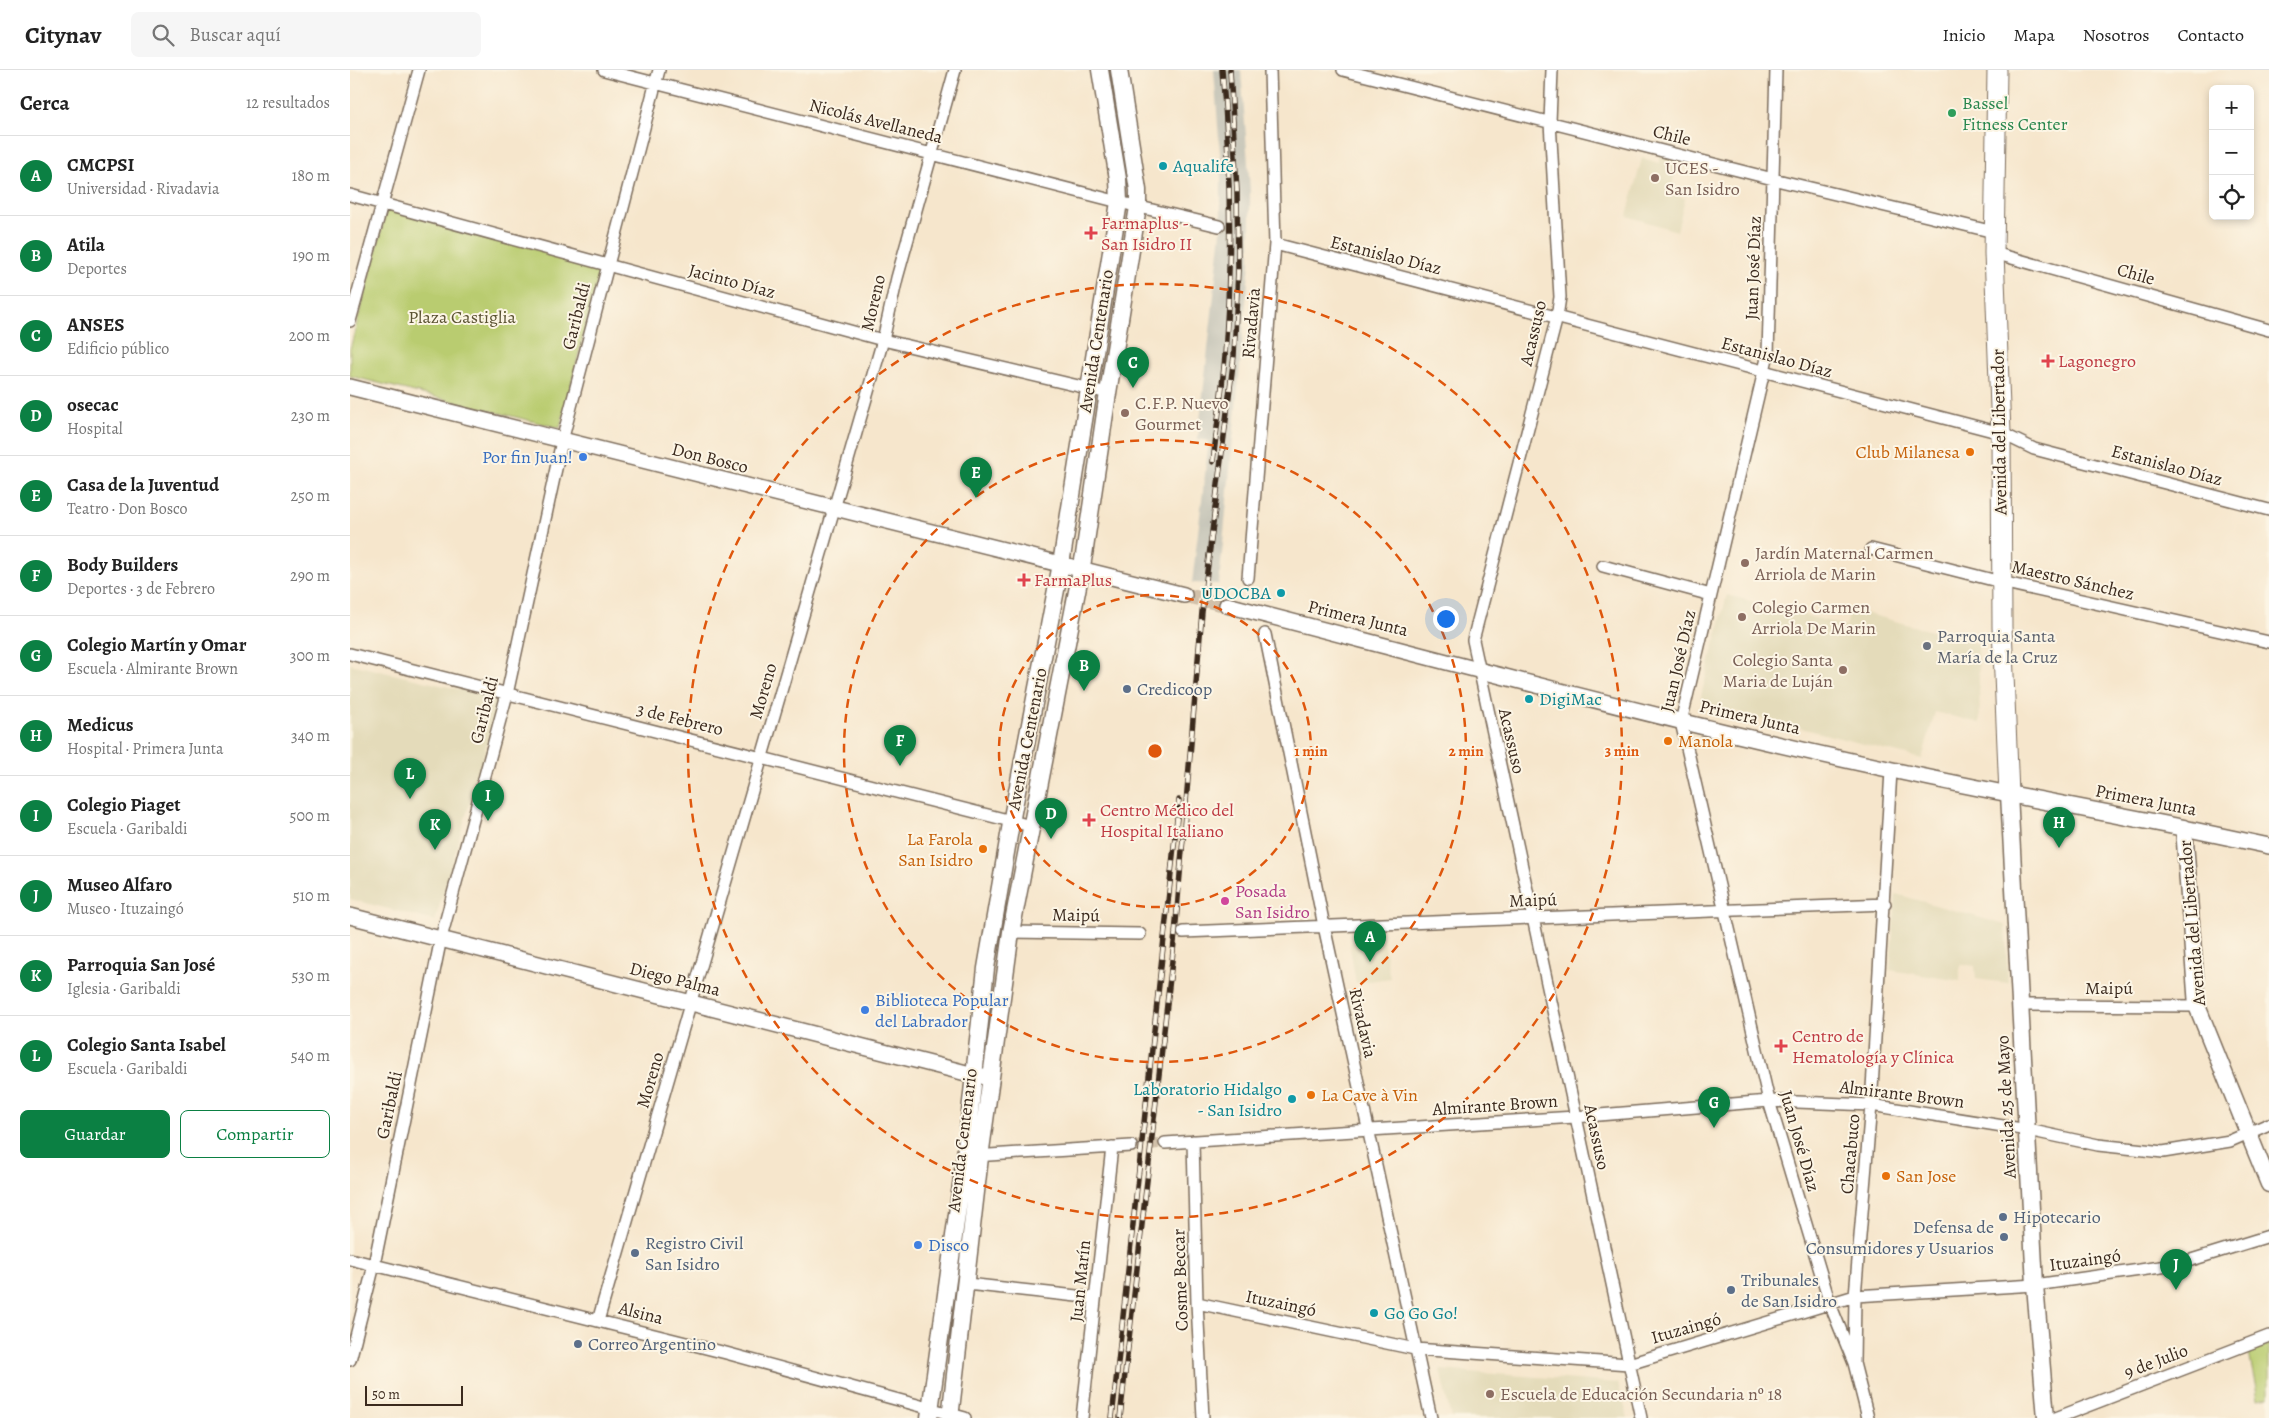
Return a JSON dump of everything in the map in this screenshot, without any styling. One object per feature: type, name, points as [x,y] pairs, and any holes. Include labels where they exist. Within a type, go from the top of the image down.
[{"type":"main road","name":"Avenida Centenario","points":[[982,1076],[986,968],[1061,564],[1119,202],[1118,178],[1100,70]]},
{"type":"main road","name":"Avenida Centenario","points":[[930,1413],[972,1156],[982,1076],[1081,569],[1138,207],[1138,190],[1119,70]]},
{"type":"main road","name":"Avenida del Libertador","points":[[1997,70],[1994,253],[2001,433],[2002,582],[2009,794]]},
{"type":"main road","name":"Primera Junta","points":[[2009,794],[2184,828]]},
{"type":"main road","name":"Avenida 25 de Mayo","points":[[2009,794],[2035,1285],[2046,1418]]},
{"type":"main road","name":"Avenida del Libertador","points":[[2184,828],[2197,1006],[2269,1184]]},
{"type":"main road","name":"Avenida Centenario","points":[[955,1417],[967,1284],[972,1156]]},
{"type":"street","points":[[350,322],[381,202],[419,70]]},
{"type":"street","name":"Nicolás Avellaneda","points":[[604,70],[1138,207]]},
{"type":"street","name":"Garibaldi","points":[[350,1360],[374,1265],[441,938],[507,694],[562,441],[659,70]]},
{"type":"street","name":"Moreno","points":[[598,1321],[883,340],[897,278],[955,70]]},
{"type":"street","name":"Rivadavia","points":[[1248,578],[1275,244],[1270,70]]},
{"type":"street","name":"Chile","points":[[1343,70],[1773,179],[1994,232]]},
{"type":"street","name":"Acassuso","points":[[1552,70],[1550,122],[1560,297],[1557,317],[1473,640],[1641,1418]]},
{"type":"street","name":"Juan José Díaz","points":[[1776,70],[1768,354],[1681,722],[1769,1101],[1830,1304],[1854,1363]]},
{"type":"street","name":"Jacinto Díaz","points":[[350,195],[883,340],[1088,390],[1108,393]]},
{"type":"street","points":[[1138,207],[1219,226]]},
{"type":"street","name":"Estanislao Díaz","points":[[1275,244],[2001,433],[2034,449],[2269,510]]},
{"type":"street","name":"Chile","points":[[1994,253],[2269,330]]},
{"type":"street","name":"Don Bosco","points":[[350,387],[1061,564]]},
{"type":"street","name":"Maestro Sánchez","points":[[1871,549],[2002,582],[2269,642]]},
{"type":"street","points":[[1061,564],[1184,595]]},
{"type":"street","points":[[1603,566],[1711,595]]},
{"type":"street","name":"Primera Junta","points":[[1227,605],[1681,722],[1891,771],[2009,794]]},
{"type":"street","name":"Rivadavia","points":[[1265,634],[1324,926],[1431,1418]]},
{"type":"street","name":"3 de Febrero","points":[[350,654],[1031,826]]},
{"type":"street","name":"Chacabuco","points":[[1868,1418],[1854,1363],[1855,1296],[1872,1105],[1885,904],[1891,771]]},
{"type":"street","name":"Primera Junta","points":[[2184,828],[2269,846]]},
{"type":"street","name":"Maipú","points":[[1183,932],[1885,904]]},
{"type":"street","name":"Diego Palma","points":[[350,916],[982,1076]]},
{"type":"street","name":"Maipú","points":[[1011,932],[1140,934]]},
{"type":"street","name":"Maipú","points":[[2021,1005],[2197,1006]]},
{"type":"street","name":"Almirante Brown","points":[[1165,1143],[1575,1117],[1769,1101],[1872,1105],[2028,1130],[2098,1145],[2163,1152],[2230,1141],[2269,1124]]},
{"type":"street","name":"Cosme Beccar","points":[[1193,1141],[1197,1303],[1203,1418]]},
{"type":"street","points":[[972,1156],[1130,1146]]},
{"type":"street","name":"Juan Marín","points":[[1082,1418],[1112,1147]]},
{"type":"street","name":"Ituzaingó","points":[[1197,1303],[1415,1349],[1629,1364],[1855,1296],[2035,1285],[2175,1265],[2269,1236]]},
{"type":"street","name":"Alsina","points":[[350,1258],[726,1353],[930,1413],[955,1417]]},
{"type":"street","points":[[967,1284],[1095,1298]]},
{"type":"street","name":"9 de Julio","points":[[2056,1418],[2269,1336]]},
{"type":"shaded area","points":[[1214,70],[1241,70],[1250,190],[1250,261],[1219,584],[1192,583],[1209,441],[1198,439],[1221,232],[1221,167]]},
{"type":"shaded area","name":"UCES - San Isidro","points":[[1660,155],[1678,159],[1670,194],[1685,198],[1677,231],[1627,216],[1642,158],[1659,163]]},
{"type":"shaded area","name":"Colegio Santa Maria de Luján","points":[[1727,595],[1846,626],[1851,609],[1978,644],[1980,723],[1935,712],[1922,759],[1701,701]]},
{"type":"shaded area","points":[[350,664],[500,699],[435,921],[350,899]]},
{"type":"shaded area","points":[[1896,894],[2005,925],[2008,983],[1976,979],[1975,966],[1960,964],[1960,981],[1890,970]]},
{"type":"shaded area","points":[[1382,935],[1390,978],[1356,983],[1351,942]]},
{"type":"shaded area","points":[[1440,1370],[1618,1383],[1628,1418],[1451,1418]]},
{"type":"green space","name":"Plaza Castiglia","points":[[387,209],[601,266],[560,428],[350,376],[350,349]]},
{"type":"green space","points":[[2269,1345],[2269,1397],[2258,1399],[2249,1353]]},
{"type":"tunnel","points":[[1184,595],[1227,605]]},
{"type":"tunnel","points":[[1131,1146],[1165,1143]]},
{"type":"railway","points":[[1213,462],[1225,356],[1230,249],[1229,177],[1222,70]]},
{"type":"railway","points":[[1120,1418],[1175,934],[1202,612],[1234,356],[1238,270],[1237,191],[1230,70]]},
{"type":"railway","points":[[1112,1418],[1179,800]]},
{"type":"place","name":"Bassel Fitness Center","points":[[1952,113]]},
{"type":"place","name":"Aqualife","points":[[1163,166]]},
{"type":"place","name":"UCES - San Isidro","points":[[1655,178]]},
{"type":"place","name":"Farmaplus - San Isidro II","points":[[1091,233]]},
{"type":"place","name":"Lagonegro","points":[[2048,361]]},
{"type":"place","name":"ANSES","points":[[1133,388]]},
{"type":"place","name":"C.F.P. Nuevo Gourmet","points":[[1125,413]]},
{"type":"place","name":"Club Milanesa","points":[[1970,452]]},
{"type":"place","name":"Por fin Juan!","points":[[583,457]]},
{"type":"place","name":"Casa de la Juventud","points":[[976,498]]},
{"type":"place","name":"Jardín Maternal Carmen Arriola de Marin","points":[[1745,563]]},
{"type":"place","name":"FarmaPlus","points":[[1024,580]]},
{"type":"place","name":"UDOCBA","points":[[1281,593]]},
{"type":"place","name":"Colegio Carmen Arriola De Marin","points":[[1742,617]]},
{"type":"place","name":"Parroquia Santa María de la Cruz","points":[[1927,646]]},
{"type":"place","name":"Colegio Santa Maria de Luján","points":[[1843,670]]},
{"type":"place","name":"Credicoop","points":[[1127,689]]},
{"type":"place","name":"Atila","points":[[1084,691]]},
{"type":"place","name":"DigiMac","points":[[1529,699]]},
{"type":"place","name":"Manola","points":[[1668,741]]},
{"type":"place","name":"Body Builders","points":[[900,766]]},
{"type":"place","name":"Colegio Santa Isabel","points":[[410,799]]},
{"type":"place","name":"Centro Médico del Hospital Italiano","points":[[1089,820]]},
{"type":"place","name":"Colegio Piaget","points":[[488,821]]},
{"type":"place","name":"osecac","points":[[1051,839]]},
{"type":"place","name":"Medicus","points":[[2059,848]]},
{"type":"place","name":"La Farola San Isidro","points":[[983,849]]},
{"type":"place","name":"Parroquia San José","points":[[435,850]]},
{"type":"place","name":"Posada San Isidro","points":[[1225,901]]},
{"type":"place","name":"CMCPSI","points":[[1370,962]]},
{"type":"place","name":"Biblioteca Popular del Labrador","points":[[865,1010]]},
{"type":"place","name":"Centro de Hematología y Clínica","points":[[1781,1046]]},
{"type":"place","name":"La Cave à Vin","points":[[1311,1095]]},
{"type":"place","name":"Laboratorio Hidalgo - San Isidro","points":[[1292,1099]]},
{"type":"place","name":"Colegio Martín y Omar","points":[[1714,1128]]},
{"type":"place","name":"San Jose","points":[[1886,1176]]},
{"type":"place","name":"Hipotecario","points":[[2003,1217]]},
{"type":"place","name":"Defensa de Consumidores y Usuarios","points":[[2004,1237]]},
{"type":"place","name":"Disco","points":[[918,1245]]},
{"type":"place","name":"Registro Civil San Isidro","points":[[635,1253]]},
{"type":"place","name":"Tribunales de San Isidro","points":[[1731,1290]]},
{"type":"place","name":"Museo Alfaro","points":[[2176,1290]]},
{"type":"place","name":"Go Go Go!","points":[[1374,1313]]},
{"type":"place","name":"Correo Argentino","points":[[578,1344]]},
{"type":"place","name":"Escuela de Educación Secundaria nº 18","points":[[1490,1394]]}]
